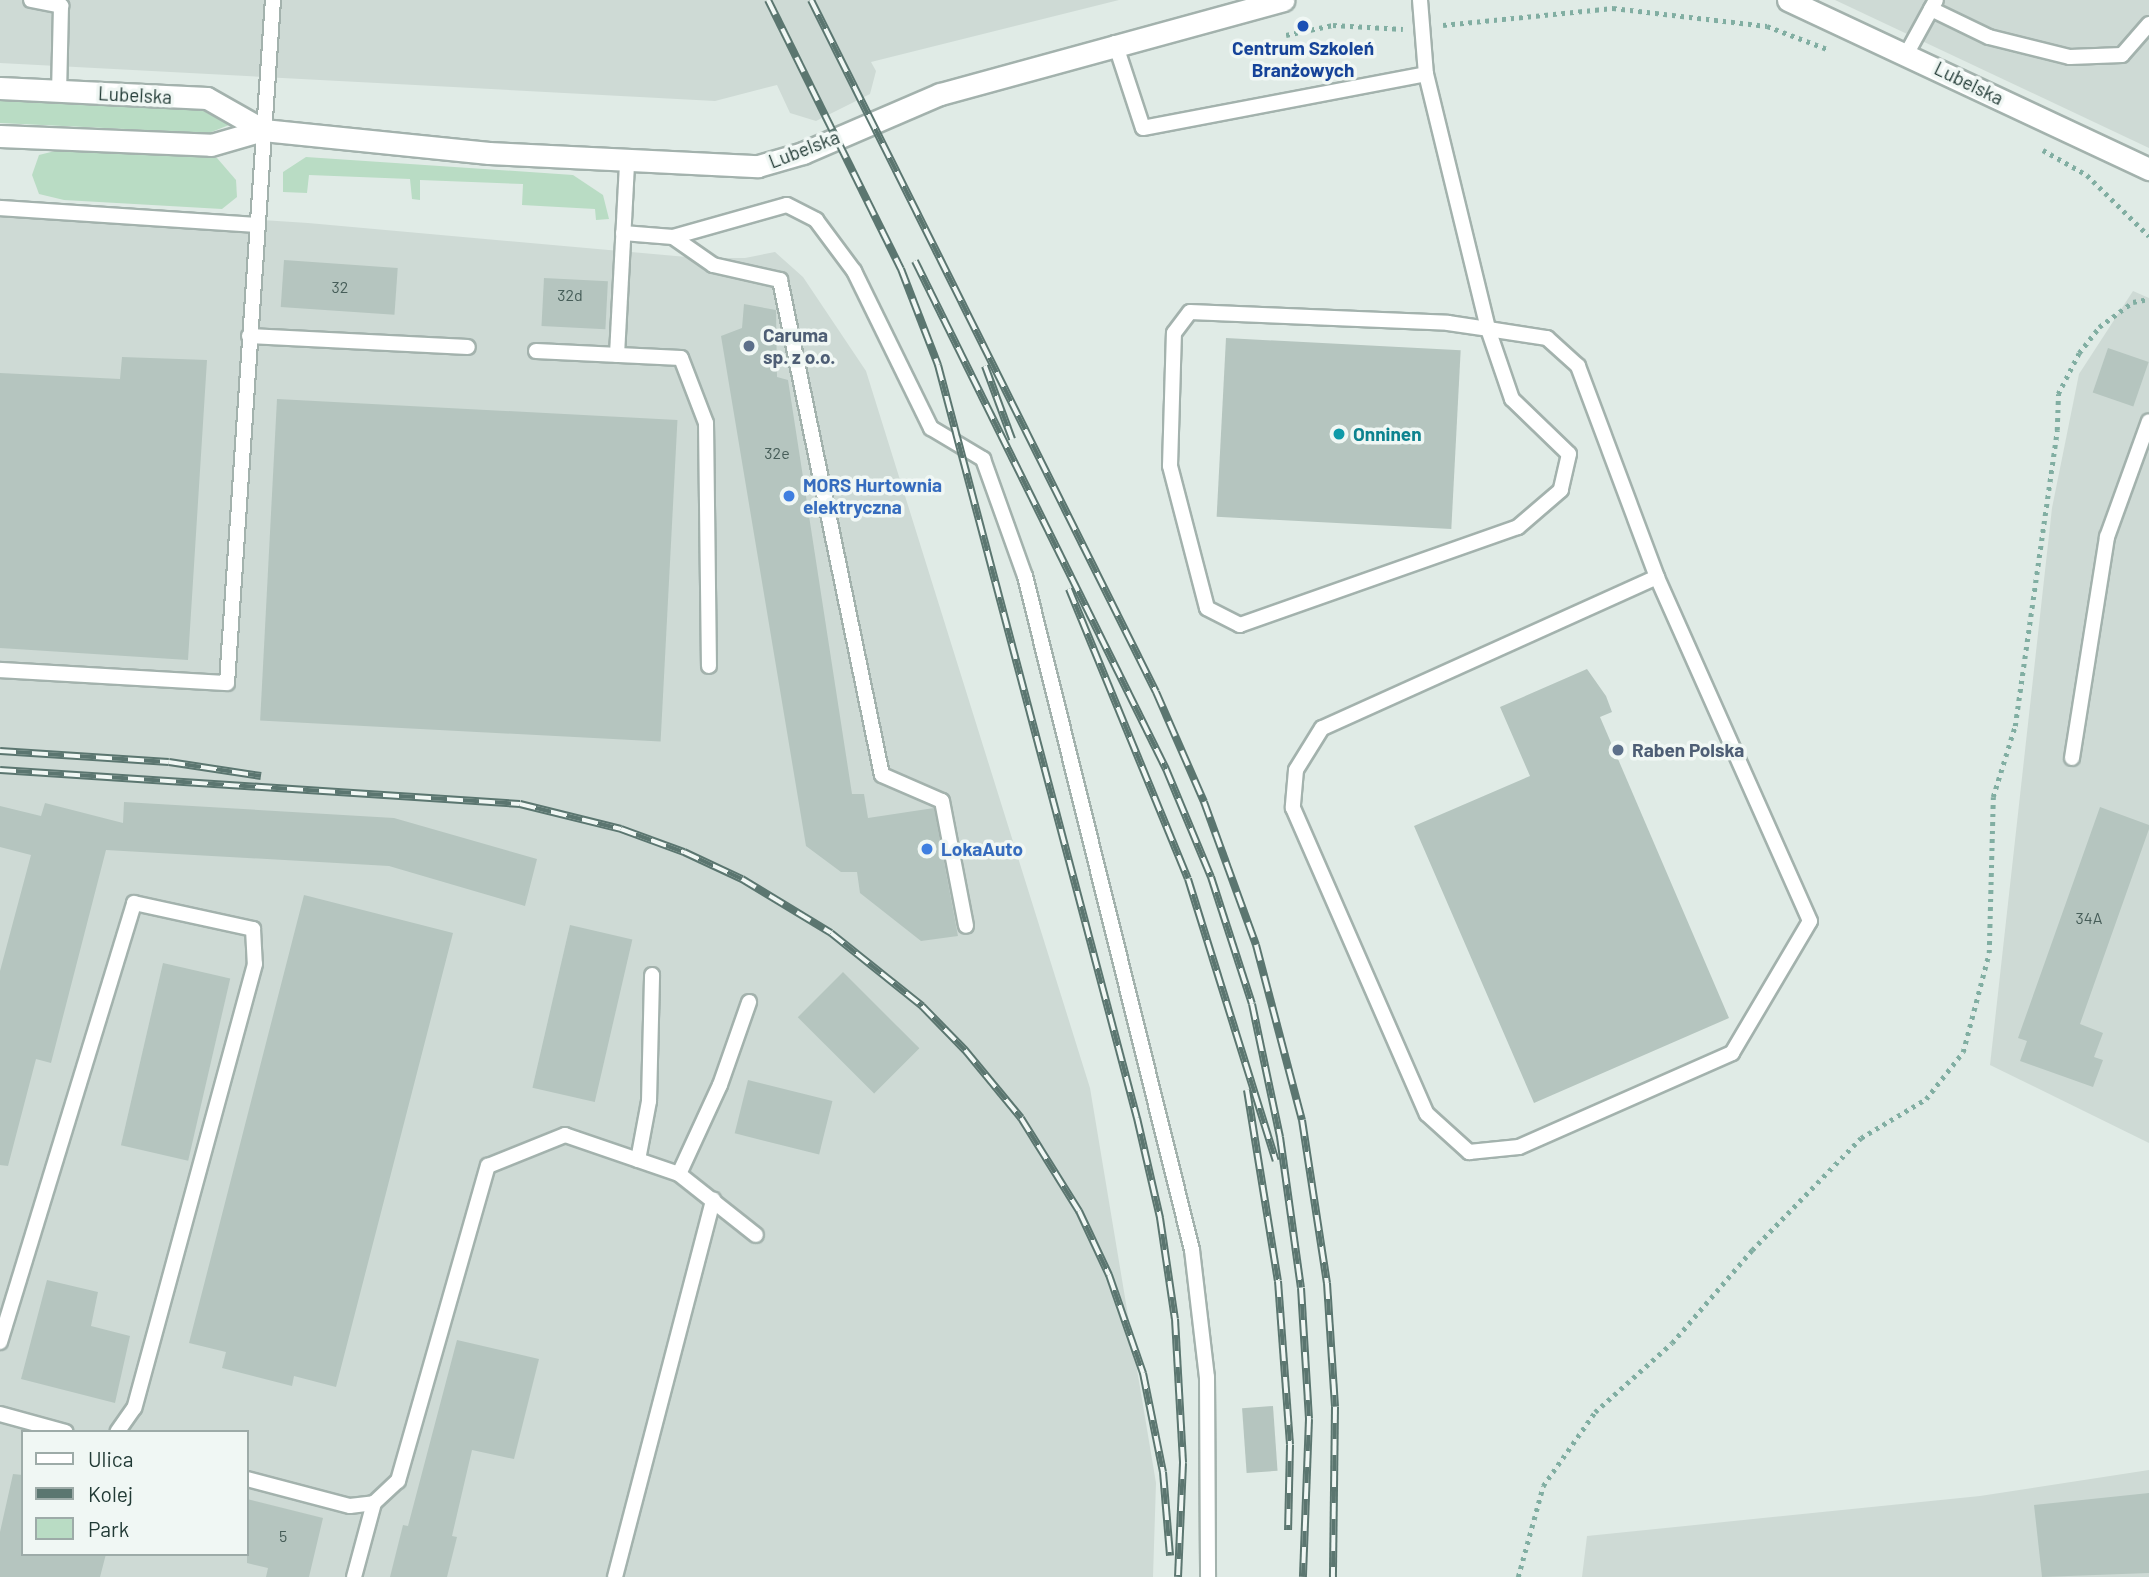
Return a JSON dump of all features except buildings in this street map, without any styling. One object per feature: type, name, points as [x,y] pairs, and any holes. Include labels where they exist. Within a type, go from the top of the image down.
[{"type":"street","name":"Lubelska","points":[[0,136],[211,145],[263,130],[489,153],[758,166],[803,153],[899,108],[1115,43],[1283,0]]},
{"type":"street","name":"Lubelska","points":[[1788,0],[1908,52],[2149,169]]},
{"type":"street","name":"Lubelska","points":[[0,88],[207,98],[263,130]]},
{"type":"lane","points":[[32,0],[61,6],[59,91]]},
{"type":"lane","points":[[0,670],[227,683],[273,0]]},
{"type":"lane","points":[[1420,0],[1426,29],[1426,74],[1488,328],[1512,399],[1569,454],[1561,490],[1518,527],[1240,625],[1207,608],[1170,466],[1174,334],[1190,312],[1448,323],[1488,328],[1547,338],[1578,366],[1657,577],[1810,920],[1732,1053],[1519,1147],[1469,1152],[1427,1114],[1293,808],[1296,770],[1322,728],[1657,577]]},
{"type":"lane","points":[[1908,52],[1934,5],[1989,37],[2070,57],[2122,55],[2149,24]]},
{"type":"lane","points":[[1115,43],[1143,128],[1426,74]]},
{"type":"lane","points":[[617,355],[627,161]]},
{"type":"lane","points":[[622,233],[673,237],[787,205],[816,220],[854,271],[931,428],[983,459],[1025,576],[1192,1250],[1207,1377],[1208,1577]]},
{"type":"lane","points":[[0,208],[257,225]]},
{"type":"lane","points":[[673,237],[713,265],[780,280],[883,775],[942,801],[966,926]]},
{"type":"lane","points":[[249,335],[468,347]]},
{"type":"lane","points":[[536,351],[681,358],[706,423],[709,666]]},
{"type":"lane","points":[[2073,758],[2107,537],[2149,421]]},
{"type":"lane","points":[[0,1342],[134,903],[253,929],[255,964],[134,1408],[118,1430]]},
{"type":"lane","points":[[638,1160],[649,1101],[652,975]]},
{"type":"lane","points":[[680,1174],[720,1085],[749,1002]]},
{"type":"lane","points":[[354,1577],[374,1503],[398,1481],[488,1166],[565,1135],[680,1174],[756,1235]]},
{"type":"lane","points":[[615,1577],[713,1200]]},
{"type":"lane","points":[[0,1414],[59,1430]]},
{"type":"lane","points":[[248,1479],[350,1506],[374,1503]]},
{"type":"path","points":[[1286,35],[1333,25],[1426,29],[1613,8],[1767,26],[1831,51]]},
{"type":"path","points":[[2040,149],[2087,175],[2149,236]]},
{"type":"path","points":[[1518,1577],[1543,1486],[1595,1412],[1672,1343],[1752,1250],[1861,1138],[1926,1099],[1963,1052],[1989,953],[1993,797],[2015,726],[2057,430],[2058,394],[2079,353],[2099,327],[2133,302],[2149,299]]},
{"type":"shaded area","points":[[0,0],[1119,0],[871,62],[876,71],[870,94],[816,121],[790,113],[777,85],[715,101],[0,63]]},
{"type":"shaded area","points":[[1835,0],[2149,0],[2149,148]]},
{"type":"shaded area","points":[[0,203],[308,223],[698,258],[745,258],[775,252],[803,277],[866,371],[1090,1088],[1156,1483],[1153,1577],[0,1577]]},
{"type":"shaded area","points":[[2133,291],[2149,298],[2149,1143],[1990,1065],[2052,508],[2079,374]]},
{"type":"shaded area","points":[[2149,1470],[2149,1577],[1582,1577],[1587,1536],[1980,1496]]},
{"type":"green space","points":[[0,99],[202,110],[229,125],[209,133],[0,123]]},
{"type":"green space","points":[[75,146],[217,158],[236,180],[237,197],[222,209],[64,200],[39,194],[32,175],[39,155]]},
{"type":"green space","points":[[306,157],[573,175],[603,195],[609,219],[596,220],[595,209],[522,205],[523,184],[420,180],[420,200],[412,199],[410,179],[309,175],[307,193],[283,192],[283,172]]},
{"type":"railway","points":[[768,0],[901,269],[938,365],[1137,1118],[1160,1218],[1175,1319],[1183,1463],[1178,1577]]},
{"type":"railway","points":[[811,0],[1156,692],[1204,802],[1256,945],[1302,1120],[1327,1283],[1335,1407],[1333,1577]]},
{"type":"railway","points":[[915,261],[1166,769],[1211,877],[1252,1004],[1280,1137],[1301,1288],[1309,1419],[1303,1577]]},
{"type":"railway","points":[[985,366],[1012,439]]},
{"type":"railway","points":[[1069,589],[1188,879],[1276,1161]]},
{"type":"railway","points":[[0,751],[169,762],[261,776]]},
{"type":"railway","points":[[0,770],[520,804],[621,829],[684,852],[742,879],[831,933],[922,1006],[965,1050],[1021,1118],[1079,1211],[1109,1275],[1143,1373],[1163,1472],[1170,1556]]},
{"type":"railway","points":[[1247,1090],[1278,1281],[1290,1445],[1288,1530]]},
{"type":"place","name":"Centrum Szkoleń Branżowych","points":[[1303,26]]},
{"type":"place","name":"Caruma sp. z o.o.","points":[[749,346]]},
{"type":"place","name":"Onninen","points":[[1339,434]]},
{"type":"place","name":"MORS Hurtownia elektryczna","points":[[789,496]]},
{"type":"place","name":"Raben Polska","points":[[1618,750]]},
{"type":"place","name":"LokaAuto","points":[[927,849]]}]
